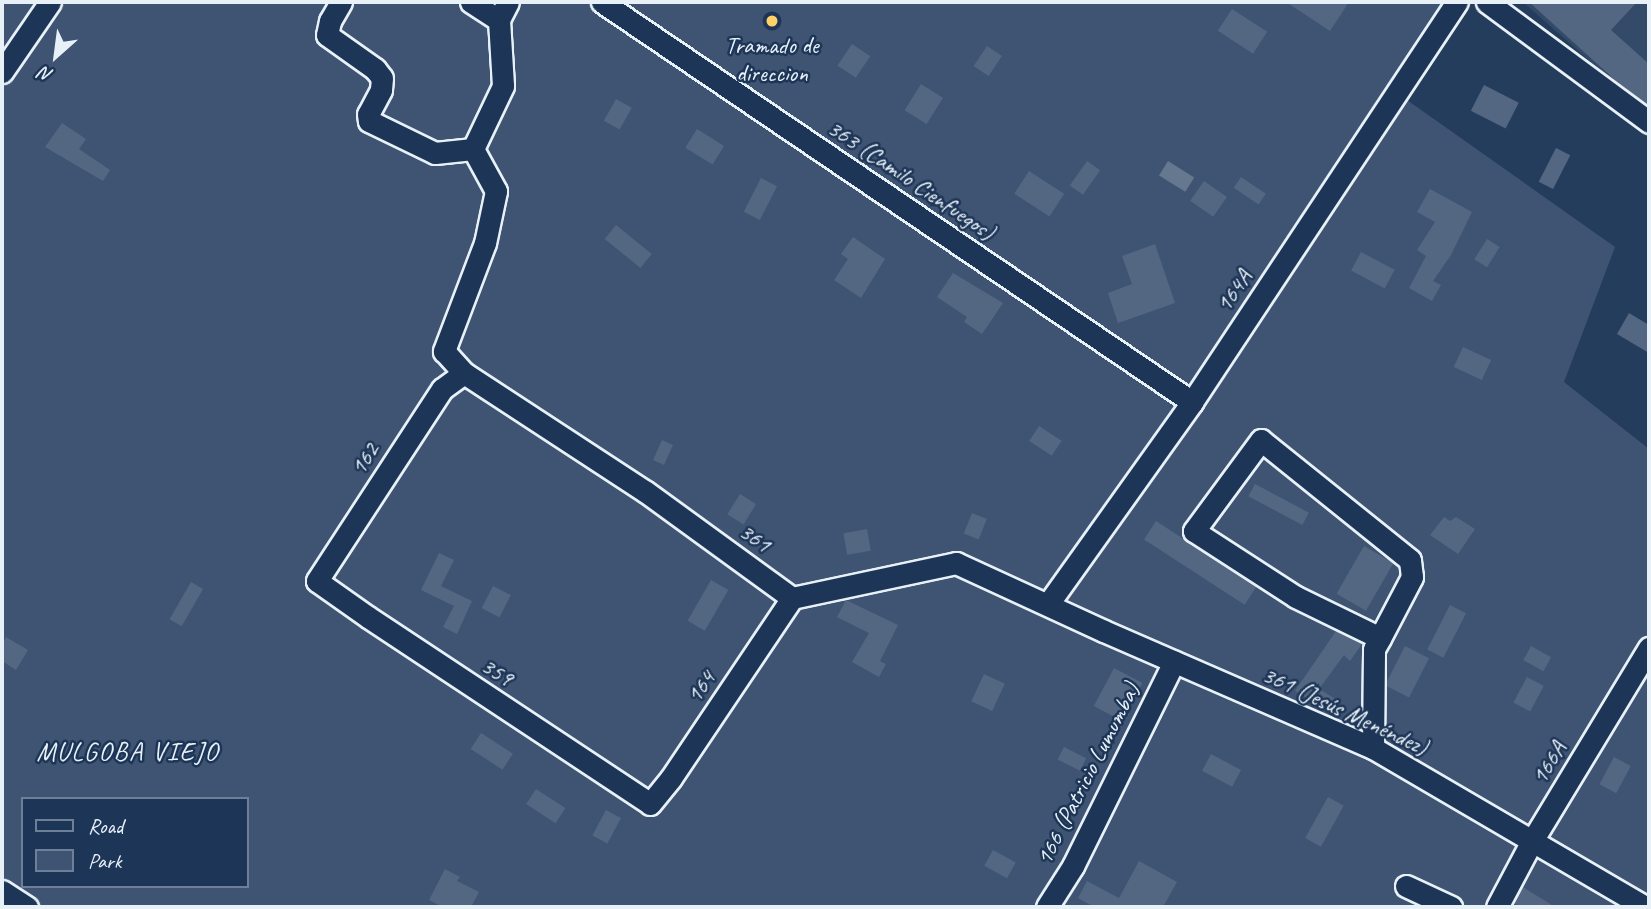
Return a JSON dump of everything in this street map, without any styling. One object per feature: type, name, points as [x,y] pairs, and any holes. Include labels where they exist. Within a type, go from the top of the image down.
[{"type":"street","points":[[2,72],[50,2]]},
{"type":"street","points":[[341,2],[330,21],[327,35],[374,69],[382,78],[381,90],[368,114],[369,121],[435,153],[473,149]]},
{"type":"street","points":[[471,2],[503,11],[503,86],[473,149]]},
{"type":"street","name":"363 (Camilo Cienfuegos)","points":[[602,2],[1192,402]]},
{"type":"street","name":"164A","points":[[1048,604],[1192,402],[1457,2]]},
{"type":"street","points":[[1487,2],[1649,122]]},
{"type":"street","points":[[464,373],[444,351],[485,243],[496,191],[473,149]]},
{"type":"street","name":"162","points":[[317,581],[442,389],[464,373]]},
{"type":"street","name":"361","points":[[464,373],[646,492],[793,598]]},
{"type":"street","points":[[1373,748],[1374,649],[1380,638],[1412,577],[1410,560],[1261,440],[1194,531],[1296,597],[1380,638]]},
{"type":"street","points":[[793,598],[956,563],[1048,604]]},
{"type":"street","name":"359","points":[[317,581],[650,804]]},
{"type":"street","name":"164","points":[[650,804],[671,778],[793,598]]},
{"type":"street","name":"361 (Jesús Menéndez)","points":[[1048,604],[1373,748],[1645,907]]},
{"type":"street","name":"166A","points":[[1497,907],[1532,841],[1649,648]]},
{"type":"street","name":"166 (Patricio Lumumba)","points":[[1047,907],[1073,866],[1174,662]]},
{"type":"street","points":[[1406,886],[1451,907]]},
{"type":"street","points":[[2,891],[27,907]]},
{"type":"shaded area","points":[[1523,2],[1649,2],[1649,113]]},
{"type":"shaded area","points":[[1168,161],[1194,177],[1185,192],[1159,175]]},
{"type":"green space","points":[[2,2],[1448,2],[1390,88],[1615,247],[1564,382],[1649,449],[1649,907],[2,907]]},
{"type":"building","points":[[1286,2],[1349,2],[1330,31]]},
{"type":"building","points":[[1529,2],[1637,2],[1611,30],[1649,64],[1649,106],[1615,80]]},
{"type":"building","points":[[1232,9],[1267,32],[1253,54],[1218,31]]},
{"type":"building","points":[[852,44],[870,56],[856,78],[837,66]]},
{"type":"building","points":[[987,46],[1002,56],[989,76],[974,66]]},
{"type":"building","points":[[921,84],[943,98],[927,124],[905,110]]},
{"type":"building","points":[[1484,85],[1519,103],[1506,129],[1471,111]]},
{"type":"building","points":[[616,99],[632,108],[620,130],[604,121]]},
{"type":"building","points":[[62,123],[86,139],[79,149],[110,170],[103,181],[45,147]]},
{"type":"building","points":[[697,129],[724,146],[712,165],[685,148]]},
{"type":"building","points":[[1556,148],[1570,155],[1553,189],[1539,182]]},
{"type":"building","points":[[1087,161],[1100,170],[1083,195],[1070,186]]},
{"type":"building","points":[[1029,171],[1064,194],[1050,217],[1014,194]]},
{"type":"building","points":[[1241,177],[1266,194],[1259,205],[1234,188]]},
{"type":"building","points":[[761,178],[777,186],[760,220],[744,212]]},
{"type":"building","points":[[1204,181],[1227,197],[1213,217],[1190,201]]},
{"type":"building","points":[[1430,189],[1472,212],[1451,255],[1433,281],[1441,285],[1432,301],[1409,288],[1426,256],[1417,250],[1435,222],[1417,212]]},
{"type":"building","points":[[616,225],[652,254],[640,268],[605,239]]},
{"type":"building","points":[[853,237],[885,259],[861,298],[834,280],[848,259],[841,254]]},
{"type":"building","points":[[1487,239],[1500,247],[1487,267],[1474,259]]},
{"type":"building","points":[[1155,244],[1175,303],[1118,323],[1108,293],[1132,284],[1122,256]]},
{"type":"building","points":[[1361,252],[1395,270],[1385,288],[1351,271]]},
{"type":"building","points":[[953,273],[1003,303],[982,334],[964,322],[967,317],[937,297]]},
{"type":"building","points":[[1629,313],[1649,325],[1649,353],[1617,334]]},
{"type":"building","points":[[1463,347],[1491,360],[1482,380],[1454,367]]},
{"type":"building","points":[[1039,426],[1062,441],[1052,456],[1029,441]]},
{"type":"building","points":[[662,440],[673,445],[664,465],[653,460]]},
{"type":"building","points":[[1255,484],[1309,513],[1302,525],[1248,496]]},
{"type":"building","points":[[740,494],[756,504],[743,524],[727,514]]},
{"type":"building","points":[[972,513],[987,519],[979,539],[964,533]]},
{"type":"building","points":[[1444,517],[1450,521],[1456,517],[1475,529],[1458,554],[1430,535]]},
{"type":"building","points":[[1156,521],[1257,586],[1245,605],[1144,539]]},
{"type":"building","points":[[867,529],[871,551],[847,555],[843,533]]},
{"type":"building","points":[[1364,546],[1393,563],[1366,611],[1336,594]]},
{"type":"building","points":[[439,553],[454,560],[441,586],[472,601],[457,634],[443,627],[454,606],[421,590]]},
{"type":"building","points":[[711,580],[728,590],[705,631],[688,621]]},
{"type":"building","points":[[191,582],[203,589],[182,626],[170,619]]},
{"type":"building","points":[[493,586],[511,595],[499,617],[482,608]]},
{"type":"building","points":[[846,600],[898,625],[880,661],[886,664],[879,677],[852,662],[869,633],[837,617]]},
{"type":"building","points":[[1450,605],[1466,613],[1443,658],[1427,650]]},
{"type":"building","points":[[1336,631],[1362,644],[1350,661],[1344,655],[1319,689],[1337,700],[1328,712],[1295,691]]},
{"type":"building","points":[[6,637],[28,650],[16,670],[2,661],[2,645]]},
{"type":"building","points":[[1405,646],[1429,658],[1409,697],[1385,685]]},
{"type":"building","points":[[1531,646],[1551,657],[1543,671],[1523,660]]},
{"type":"building","points":[[1114,668],[1142,683],[1122,721],[1094,706]]},
{"type":"building","points":[[984,674],[1005,684],[992,711],[971,701]]},
{"type":"building","points":[[1527,677],[1544,686],[1530,712],[1513,703]]},
{"type":"building","points":[[481,733],[513,754],[503,770],[471,749]]},
{"type":"building","points":[[1064,747],[1086,758],[1080,771],[1058,759]]},
{"type":"building","points":[[1211,754],[1241,770],[1232,787],[1202,771]]},
{"type":"building","points":[[1614,757],[1631,766],[1616,793],[1599,784]]},
{"type":"building","points":[[536,789],[565,808],[556,823],[526,804]]},
{"type":"building","points":[[1328,797],[1344,806],[1321,847],[1305,838]]},
{"type":"building","points":[[606,810],[621,818],[607,844],[592,836]]},
{"type":"building","points":[[993,850],[1016,863],[1007,878],[984,866]]},
{"type":"building","points":[[1139,861],[1177,882],[1163,907],[1094,907],[1078,898],[1087,881],[1119,898]]},
{"type":"building","points":[[445,869],[460,877],[457,881],[479,892],[471,907],[442,907],[429,900]]},
{"type":"building","points":[[1523,887],[1555,907],[1521,907],[1514,903]]},
{"type":"place","name":"Tramado de direccion","points":[[772,21]]},
{"type":"district","name":"MULGOBA VIEJO","points":[[128,752]]}]
